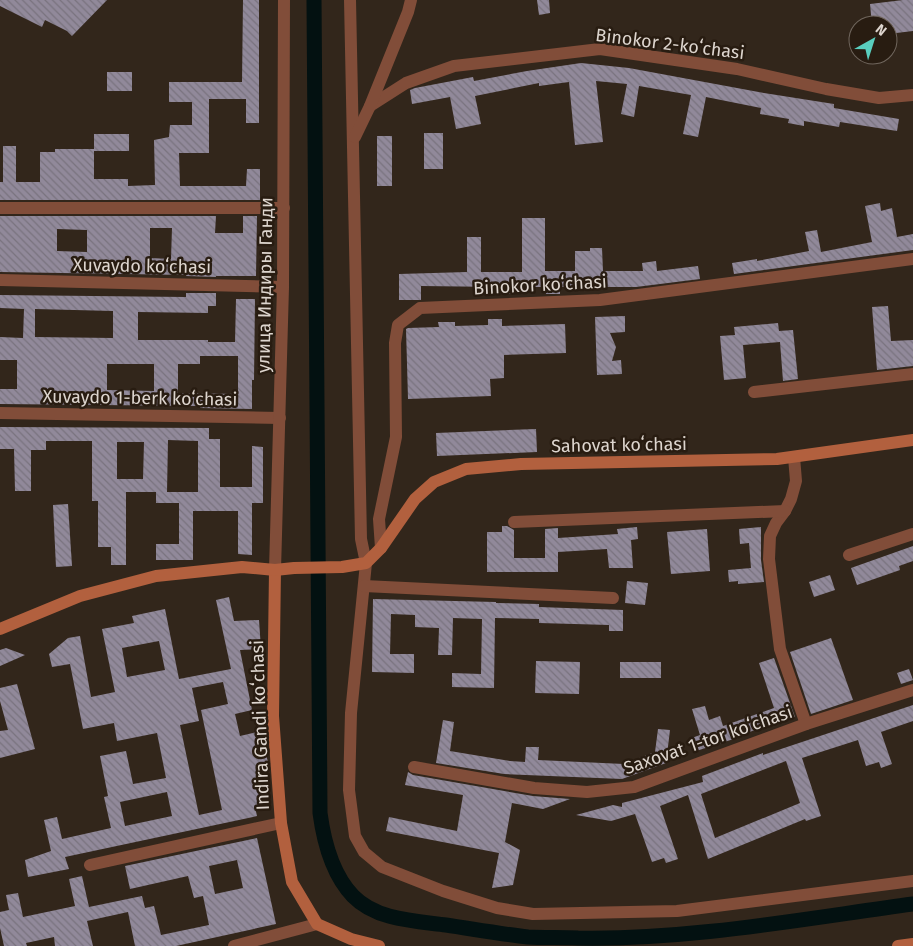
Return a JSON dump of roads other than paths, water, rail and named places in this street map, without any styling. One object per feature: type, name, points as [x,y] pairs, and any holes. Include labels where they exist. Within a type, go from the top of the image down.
[{"type":"street","name":"улица Индиры Ганди","points":[[275,570],[283,287],[284,0]]},
{"type":"street","points":[[350,0],[361,539],[366,563],[351,713],[349,790],[355,836],[364,852],[382,867],[442,891],[497,908],[533,914],[677,911],[913,881]]},
{"type":"street","points":[[354,139],[370,106],[408,12],[410,0]]},
{"type":"street","name":"Binokor 2-koʻchasi","points":[[370,106],[406,83],[454,66],[600,49],[737,69],[826,89],[879,98],[913,95]]},
{"type":"street","points":[[0,208],[284,208]]},
{"type":"street","name":"Binokor koʻchasi","points":[[381,548],[379,519],[396,436],[395,344],[398,325],[420,308],[600,300],[913,259]]},
{"type":"street","name":"Xuvaydo koʻchasi","points":[[0,280],[283,287]]},
{"type":"street","points":[[754,392],[913,374]]},
{"type":"street","name":"Xuvaydo 1-berk koʻchasi","points":[[0,413],[280,418]]},
{"type":"street","name":"Sahovat koʻchasi","points":[[366,563],[381,548],[416,499],[434,482],[466,469],[521,464],[777,459],[913,440]]},
{"type":"street","name":"Saxovat 1-tor koʻchasi","points":[[794,457],[796,482],[791,500],[770,536],[769,559],[780,649],[806,724]]},
{"type":"street","points":[[514,522],[785,511]]},
{"type":"street","points":[[849,555],[913,534]]},
{"type":"street","points":[[0,629],[80,596],[156,576],[242,567],[275,570],[342,567],[366,563]]},
{"type":"street","name":"Indira Gandi koʻchasi","points":[[275,570],[274,716],[281,823],[292,882],[316,924]]},
{"type":"street","points":[[364,586],[613,598]]},
{"type":"street","name":"Saxovat 1-tor koʻchasi","points":[[414,767],[534,788],[587,792],[614,790],[634,786],[806,724],[913,690]]},
{"type":"street","points":[[90,865],[281,823]]},
{"type":"street","points":[[234,946],[316,924],[351,939],[379,946]]},
{"type":"street","points":[[898,946],[913,944]]},
{"type":"waterway","points":[[314,0],[320,813],[330,858],[340,878],[353,896],[362,904],[384,915],[528,937],[620,938],[662,936],[788,922],[913,904]]}]
